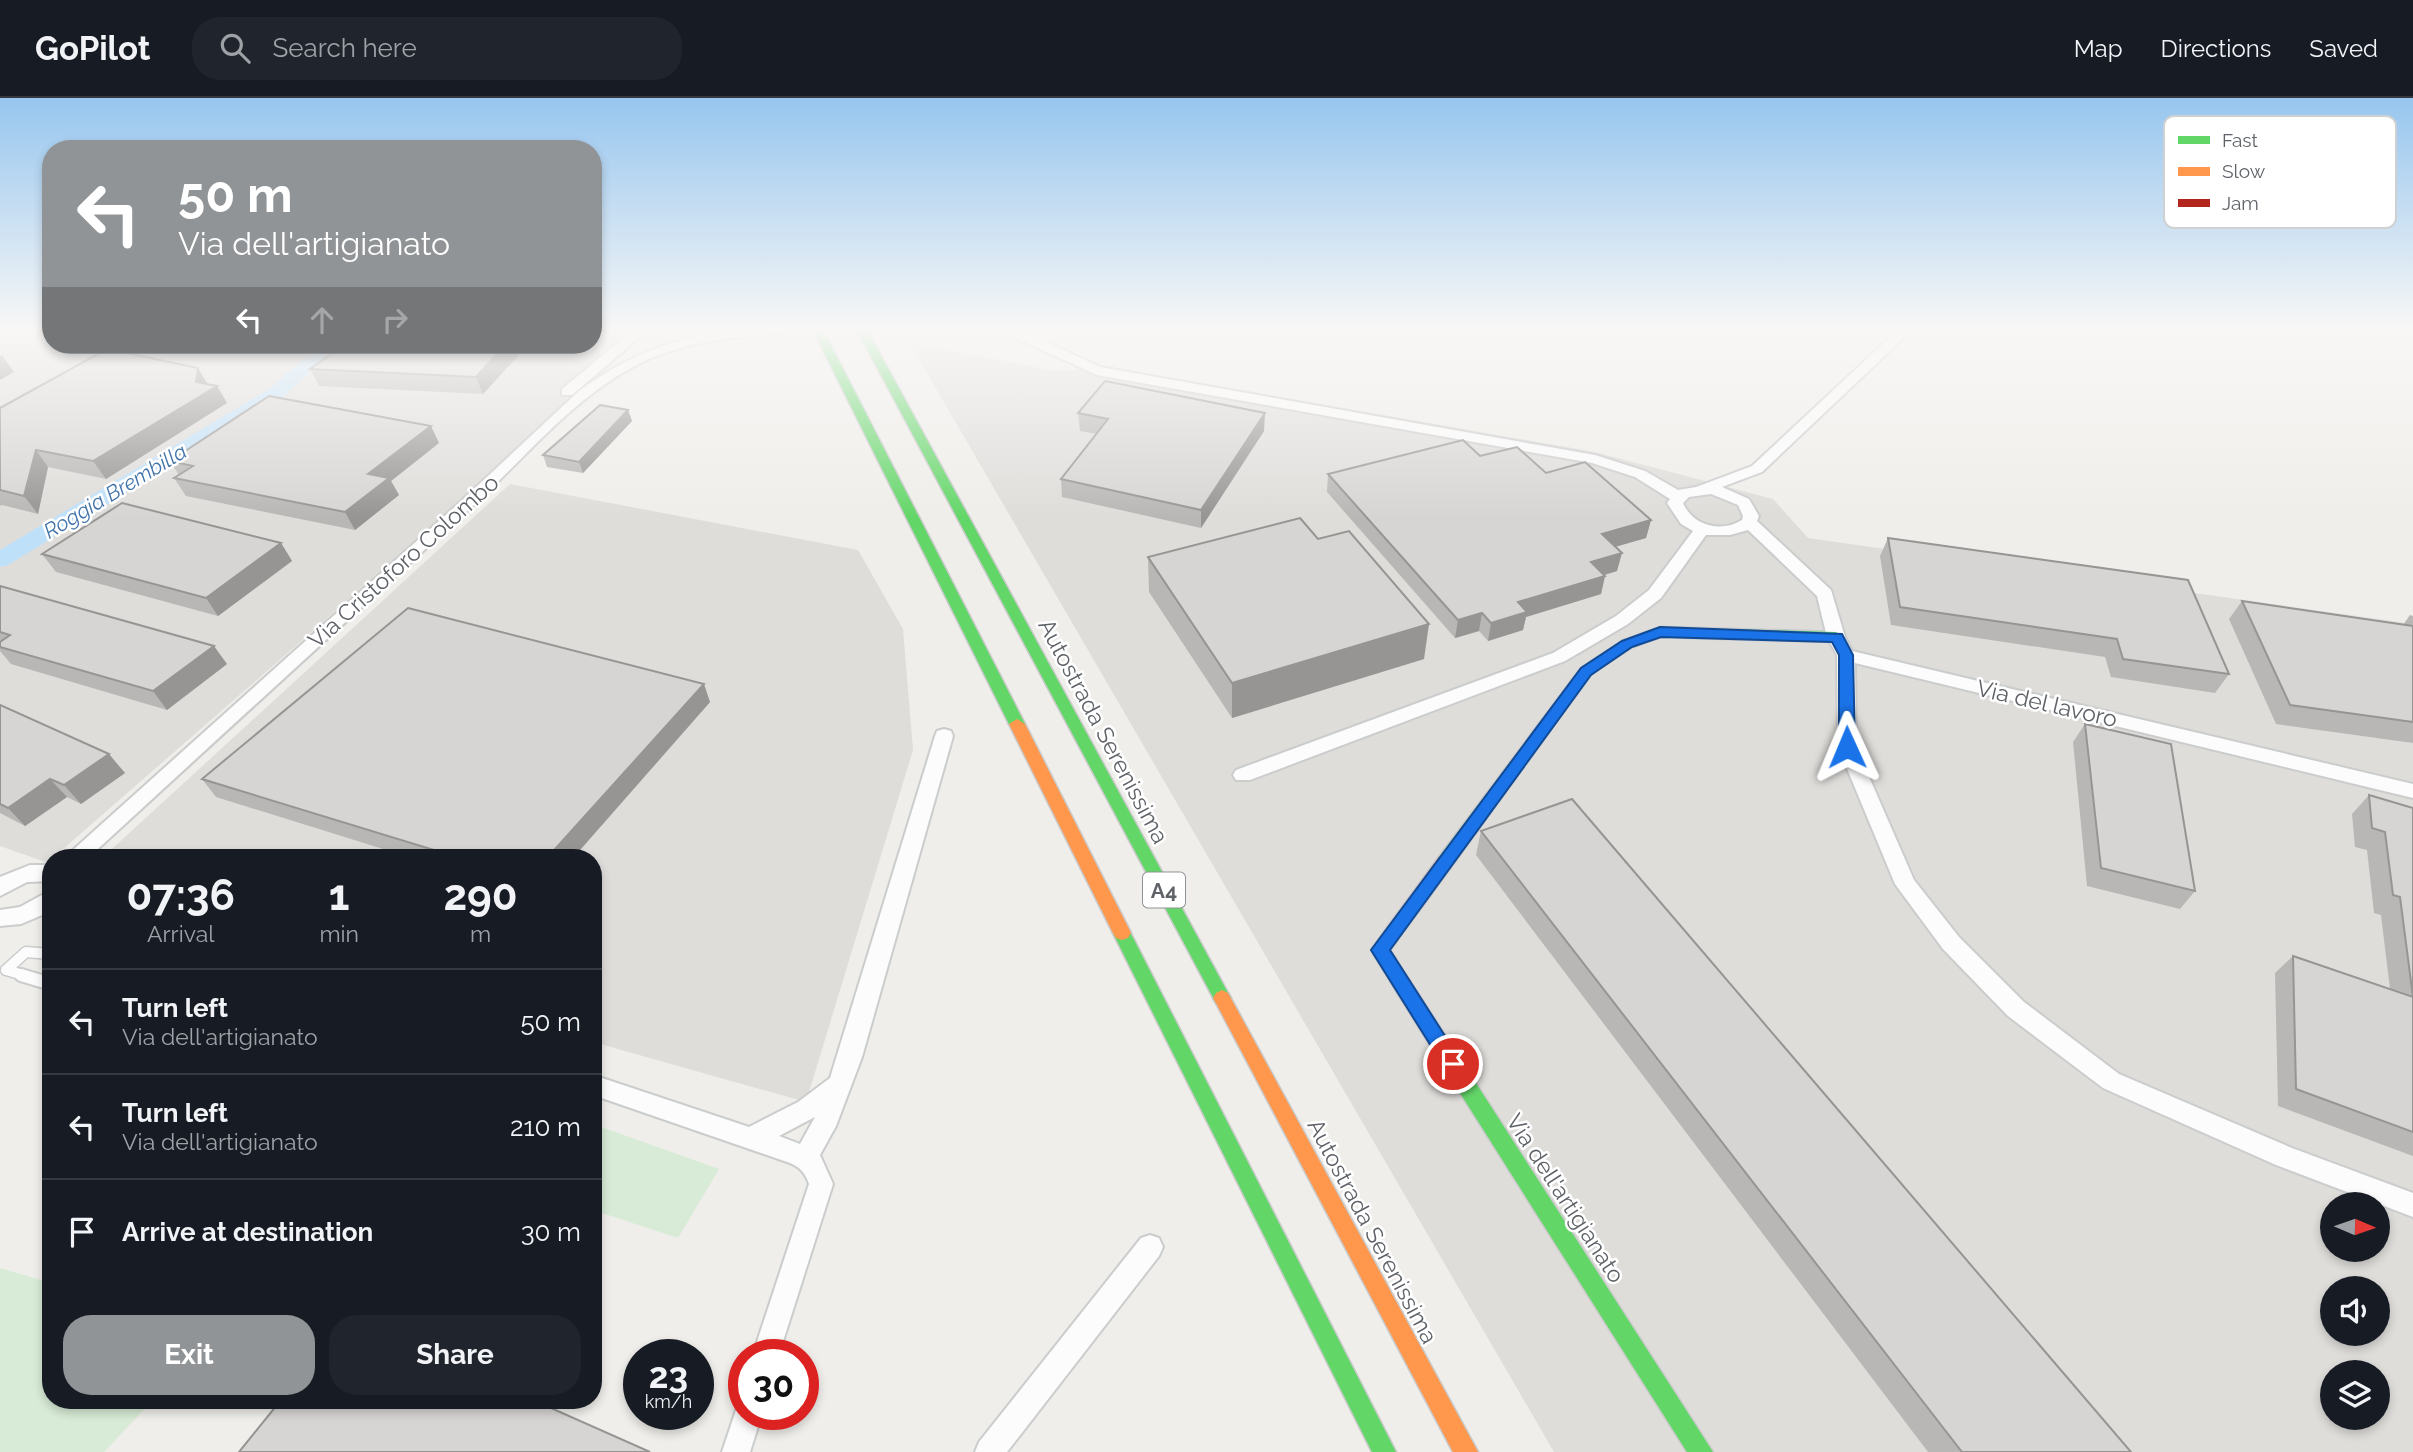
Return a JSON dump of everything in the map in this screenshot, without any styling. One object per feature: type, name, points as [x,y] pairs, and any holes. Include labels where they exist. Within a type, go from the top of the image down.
[{"type":"main road","name":"A4","points":[[849,391],[1384,1452]]},
{"type":"main road","name":"Autostrada Serenissima","points":[[895,391],[1466,1452]]},
{"type":"main road","name":"Via dell'artigianato","points":[[1701,1452],[1380,950],[1586,671],[1627,644],[1660,632],[1841,646]]},
{"type":"street","points":[[487,486],[520,442],[568,391]]},
{"type":"street","name":"Via Cristoforo Colombo","points":[[84,849],[487,486],[586,391]]},
{"type":"street","points":[[1213,391],[1595,458],[1640,474],[1678,497]]},
{"type":"street","points":[[1702,489],[1736,496],[1749,509],[1749,522],[1744,527],[1726,531],[1703,528],[1682,518],[1675,503],[1678,497],[1692,490],[1702,489],[1757,469],[1840,391]]},
{"type":"street","points":[[1749,522],[1825,594],[1841,646],[1847,747],[1905,884],[1951,943],[2016,1009],[2111,1081],[2285,1157],[2413,1205]]},
{"type":"street","points":[[1243,775],[1559,657],[1622,620],[1655,594],[1703,528]]},
{"type":"street","name":"Via del lavoro","points":[[1841,646],[2413,791]]},
{"type":"street","points":[[806,1157],[824,1126],[840,1083],[944,736]]},
{"type":"street","points":[[1,885],[26,874],[42,871]]},
{"type":"street","points":[[0,918],[12,919],[42,906]]},
{"type":"street","points":[[750,1138],[821,1102],[840,1083]]},
{"type":"street","points":[[602,1088],[806,1157],[817,1167],[821,1184],[771,1339]]},
{"type":"street","points":[[989,1452],[1150,1247]]},
{"type":"street","points":[[736,1452],[743,1430]]},
{"type":"lane","points":[[42,953],[26,952],[6,970],[42,981]]},
{"type":"shaded area","points":[[0,391],[582,391],[63,849],[42,849],[42,861],[0,846]]},
{"type":"shaded area","points":[[938,391],[1247,391],[1595,452],[1773,499],[1808,538],[2413,624],[2413,1452],[1554,1452]]},
{"type":"shaded area","points":[[510,484],[858,550],[903,629],[913,750],[806,1102],[602,1045],[602,849],[112,849]]},
{"type":"green space","points":[[602,1127],[719,1169],[678,1238],[602,1213]]},
{"type":"green space","points":[[0,1268],[42,1280],[42,1409],[145,1409],[104,1452],[0,1452]]},
{"type":"building","points":[[30,391],[208,391],[93,461],[36,450],[24,496],[0,490],[0,408]]},
{"type":"building","points":[[1096,391],[1156,391],[1265,413],[1201,510],[1061,479],[1108,419],[1078,413]]},
{"type":"building","points":[[269,396],[431,426],[368,474],[389,478],[345,512],[174,478],[193,466],[170,461]]},
{"type":"building","points":[[600,405],[628,410],[579,462],[543,455]]},
{"type":"building","points":[[1463,440],[1480,456],[1517,447],[1546,473],[1585,462],[1651,520],[1602,534],[1622,553],[1591,562],[1605,576],[1518,602],[1527,612],[1491,623],[1482,613],[1458,620],[1328,474]]},
{"type":"building","points":[[122,503],[281,543],[206,598],[42,554]]},
{"type":"building","points":[[1300,518],[1318,539],[1349,531],[1429,624],[1232,683],[1148,557]]},
{"type":"building","points":[[1888,538],[2188,580],[2229,674],[2123,659],[2117,639],[1900,607]]},
{"type":"building","points":[[0,586],[214,646],[153,691],[0,647],[0,642],[10,635],[0,632]]},
{"type":"building","points":[[2242,601],[2413,626],[2413,722],[2290,705]]},
{"type":"building","points":[[408,608],[704,684],[555,849],[431,849],[202,779]]},
{"type":"building","points":[[0,705],[109,754],[64,785],[50,779],[8,808],[0,804]]},
{"type":"building","points":[[2085,724],[2171,744],[2195,891],[2101,868]]},
{"type":"building","points":[[2369,795],[2413,808],[2413,997],[2400,897],[2393,895],[2385,832],[2372,828]]},
{"type":"building","points":[[1572,799],[2131,1452],[1962,1452],[1481,831]]},
{"type":"building","points":[[2293,956],[2413,997],[2413,1132],[2296,1089]]},
{"type":"building","points":[[274,1409],[553,1409],[650,1452],[239,1452]]},
{"type":"waterway","name":"Roggia Brembilla","points":[[0,560],[278,391]]},
{"type":"traffic: fast","points":[[849,391],[1017,724]]},
{"type":"traffic: fast","points":[[895,391],[1222,998]]},
{"type":"traffic: fast","points":[[1445,862],[1586,671],[1627,644],[1660,632],[1836,637]]},
{"type":"traffic: fast","points":[[1122,933],[1384,1452]]},
{"type":"traffic: fast","points":[[1438,1041],[1701,1452]]},
{"type":"traffic: slow","points":[[1017,724],[1122,933]]},
{"type":"traffic: slow","points":[[1222,998],[1466,1452]]},
{"type":"traffic: jam","points":[[1438,1041],[1380,950],[1445,862]]},
{"type":"route","points":[[1453,1064],[1380,950],[1586,671],[1627,644],[1660,632],[1836,637],[1846,655],[1847,747]]}]
